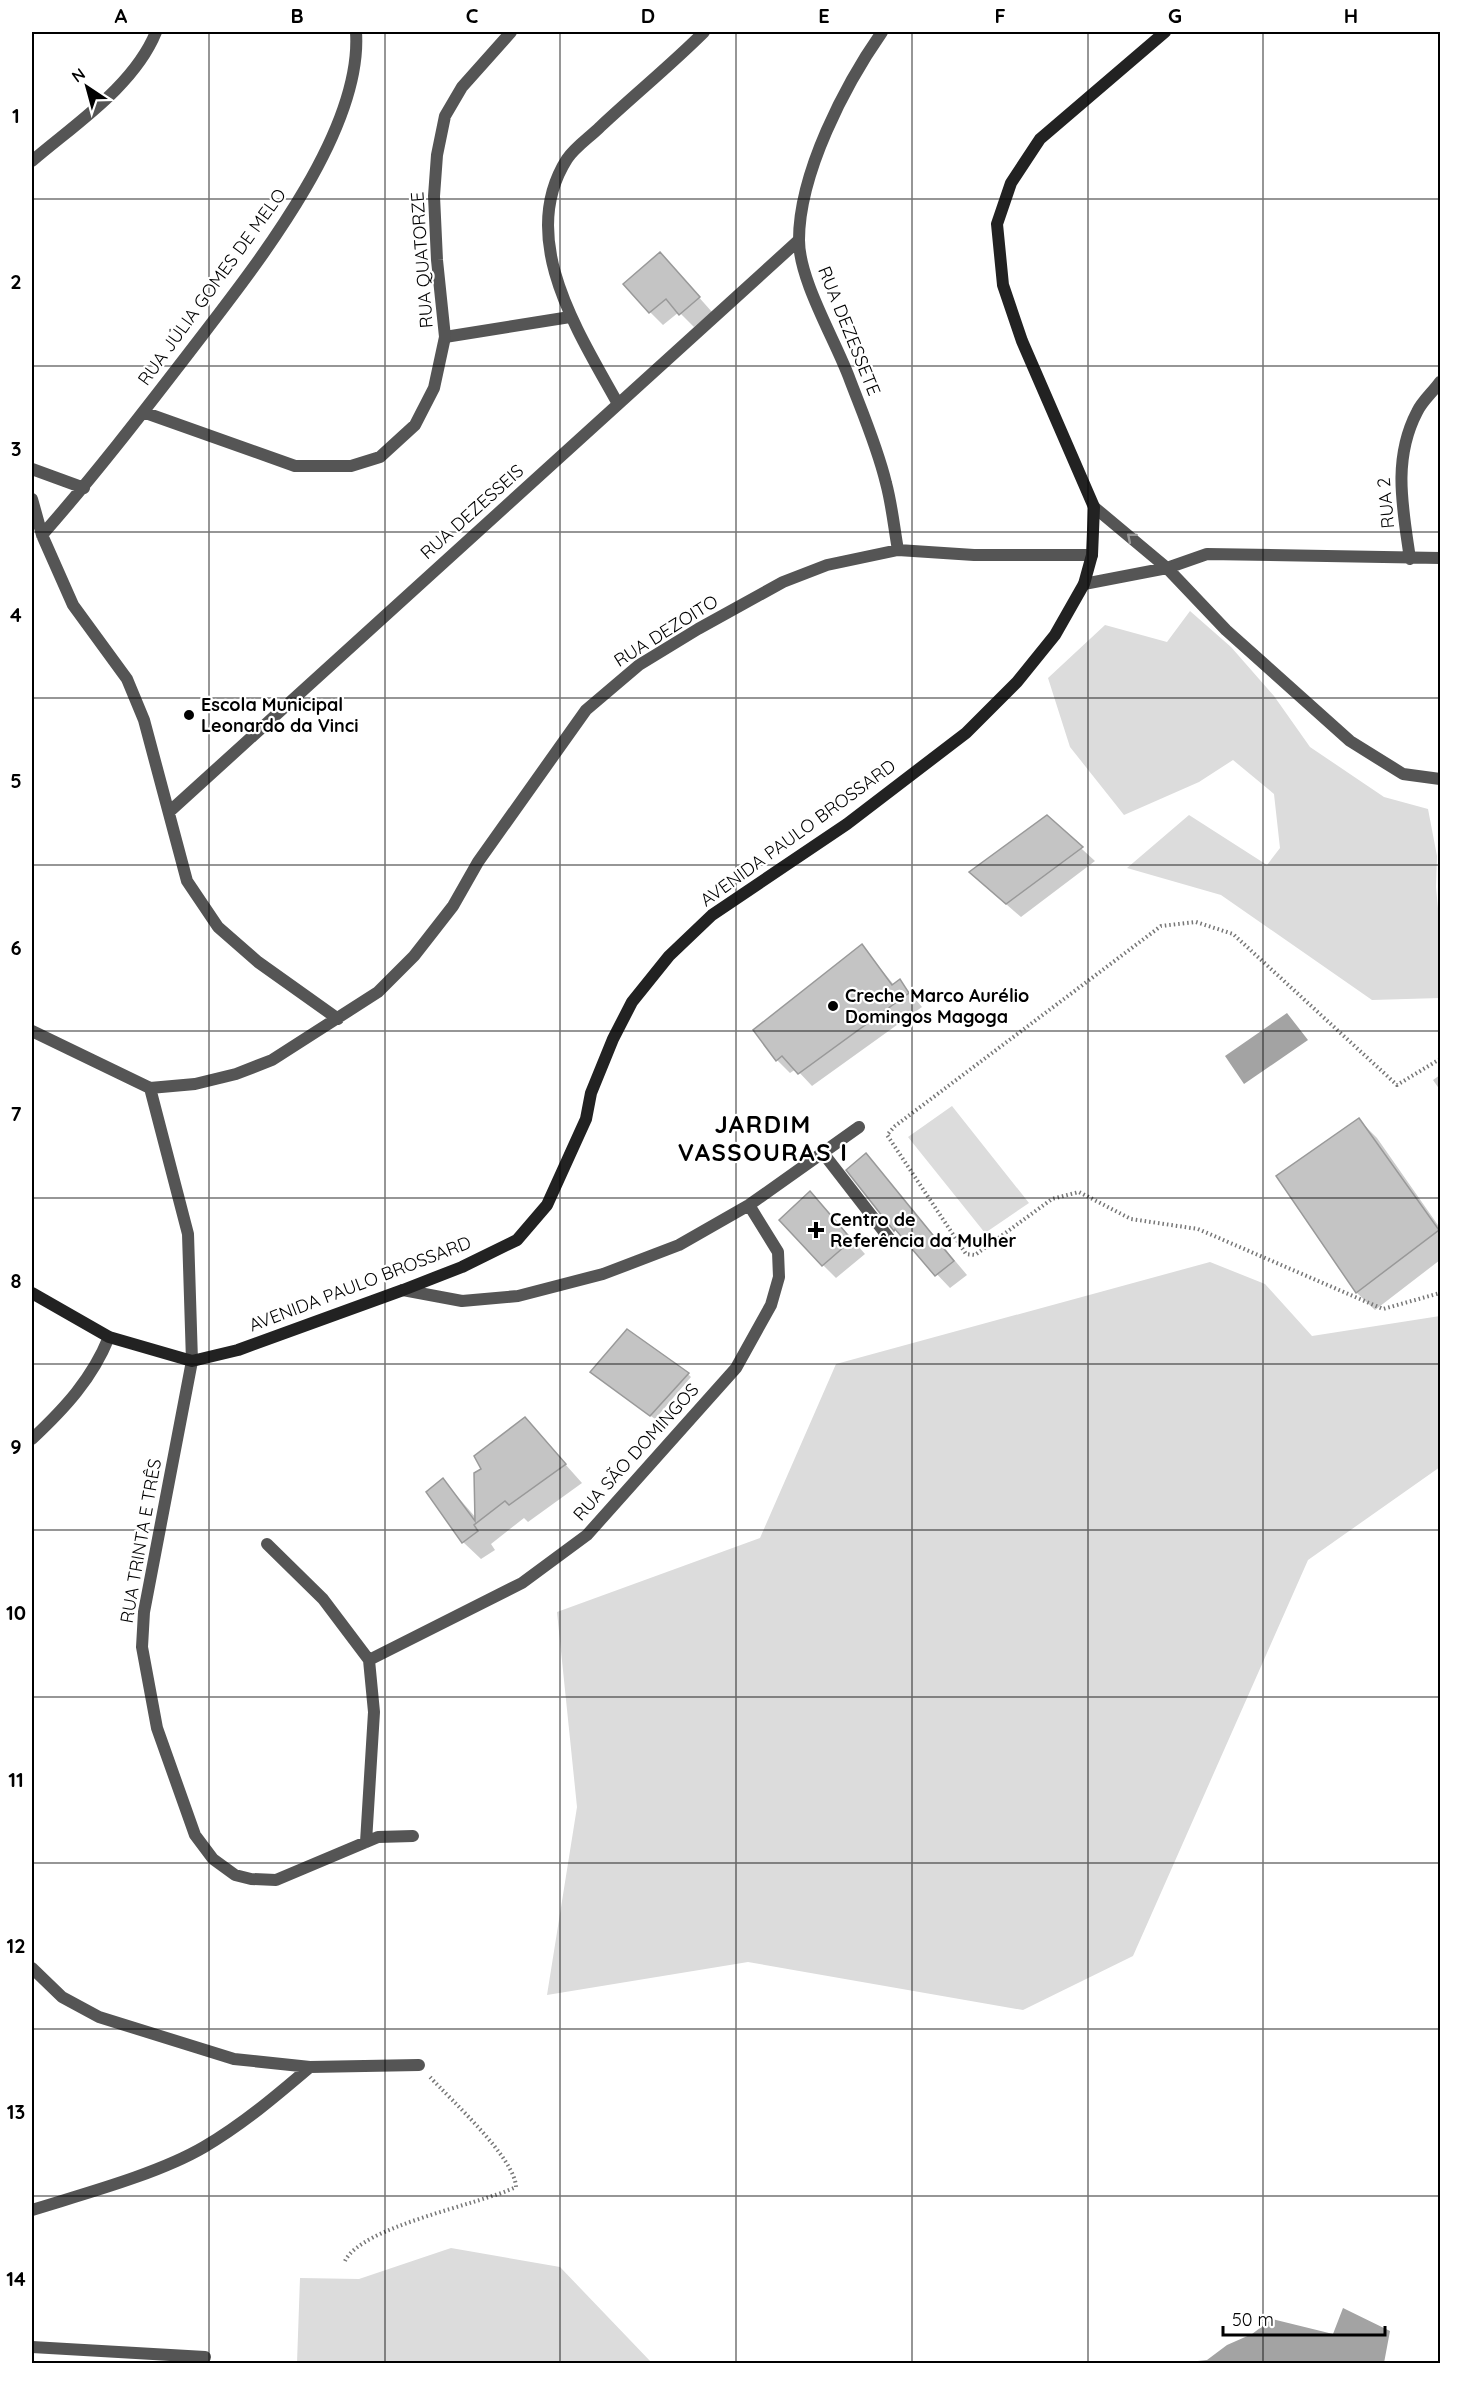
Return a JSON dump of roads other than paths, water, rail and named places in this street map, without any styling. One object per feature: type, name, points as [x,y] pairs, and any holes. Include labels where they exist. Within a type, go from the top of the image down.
[{"type":"main road","name":"AVENIDA PAULO BROSSARD","points":[[192,1361],[238,1350],[403,1290],[462,1268],[517,1240],[548,1205],[586,1119],[591,1093],[613,1039],[632,1002],[669,956],[712,915],[847,824],[966,733],[1017,682],[1055,635],[1084,584],[1092,555],[1094,507],[1022,341],[1003,285],[997,224],[1011,183],[1040,139],[1165,32]]},
{"type":"main road","points":[[32,1293],[109,1336],[192,1361]]},
{"type":"street","points":[[32,161],[117,87],[147,53],[156,32]]},
{"type":"street","name":"RUA JÚLIA GOMES DE MELO","points":[[42,535],[84,488],[287,220],[335,132],[352,83],[356,32]]},
{"type":"street","name":"RUA QUATORZE","points":[[143,412],[295,466],[351,466],[380,458],[415,425],[434,388],[445,337],[437,260],[434,196],[437,155],[445,116],[462,87],[511,32]]},
{"type":"street","points":[[618,404],[570,317],[555,270],[548,228],[551,191],[568,157],[704,32]]},
{"type":"street","name":"RUA DEZESSETE","points":[[882,32],[856,69],[834,112],[807,190],[799,240],[804,271],[850,379],[886,483],[898,550]]},
{"type":"street","name":"RUA DEZESSEIS","points":[[169,812],[799,240]]},
{"type":"street","points":[[445,337],[570,317]]},
{"type":"street","name":"RUA 2","points":[[1410,559],[1399,478],[1404,446],[1417,411],[1440,382]]},
{"type":"street","points":[[32,469],[84,488]]},
{"type":"street","points":[[32,499],[42,535],[73,605],[127,680],[144,720],[187,881],[218,927],[258,962],[338,1020]]},
{"type":"street","points":[[1094,507],[1167,568],[1226,630],[1350,741],[1403,774],[1440,779]]},
{"type":"street","name":"RUA DEZOITO","points":[[150,1088],[195,1084],[236,1074],[272,1060],[338,1020],[378,992],[414,956],[453,906],[484,852],[586,710],[639,664],[783,582],[827,565],[898,550],[974,555],[1092,555]]},
{"type":"street","points":[[1084,584],[1167,568],[1207,554],[1440,558]]},
{"type":"street","points":[[32,1032],[150,1088]]},
{"type":"street","name":"RUA TRINTA E TRÊS","points":[[150,1088],[188,1234],[192,1361],[144,1612],[142,1647],[157,1728],[195,1835],[213,1859],[235,1875],[251,1879],[276,1880],[378,1837],[413,1836]]},
{"type":"street","points":[[403,1290],[462,1300],[518,1296],[603,1274],[679,1245],[749,1205],[859,1127]]},
{"type":"street","points":[[823,1153],[892,1242]]},
{"type":"street","name":"RUA SÃO DOMINGOS","points":[[369,1660],[522,1583],[587,1535],[736,1368],[771,1305],[779,1277],[778,1252],[749,1205]]},
{"type":"street","points":[[32,1439],[81,1389],[98,1365],[109,1336]]},
{"type":"street","points":[[267,1544],[323,1599],[369,1660],[374,1712],[366,1842]]},
{"type":"street","points":[[32,1968],[62,1997],[99,2017],[234,2059],[310,2067],[419,2065]]},
{"type":"street","points":[[32,2210],[144,2173],[202,2148],[257,2112],[310,2067]]},
{"type":"street","points":[[32,2347],[205,2357]]},
{"type":"place","name":"Escola Municipal Leonardo da Vinci","points":[[189,715]]},
{"type":"place","name":"Creche Marco Aurélio Domingos Magoga","points":[[833,1006]]},
{"type":"place","name":"Centro de Referência da Mulher","points":[[816,1230]]},
{"type":"district","name":"JARDIM VASSOURAS I","points":[[763,1139]]}]
